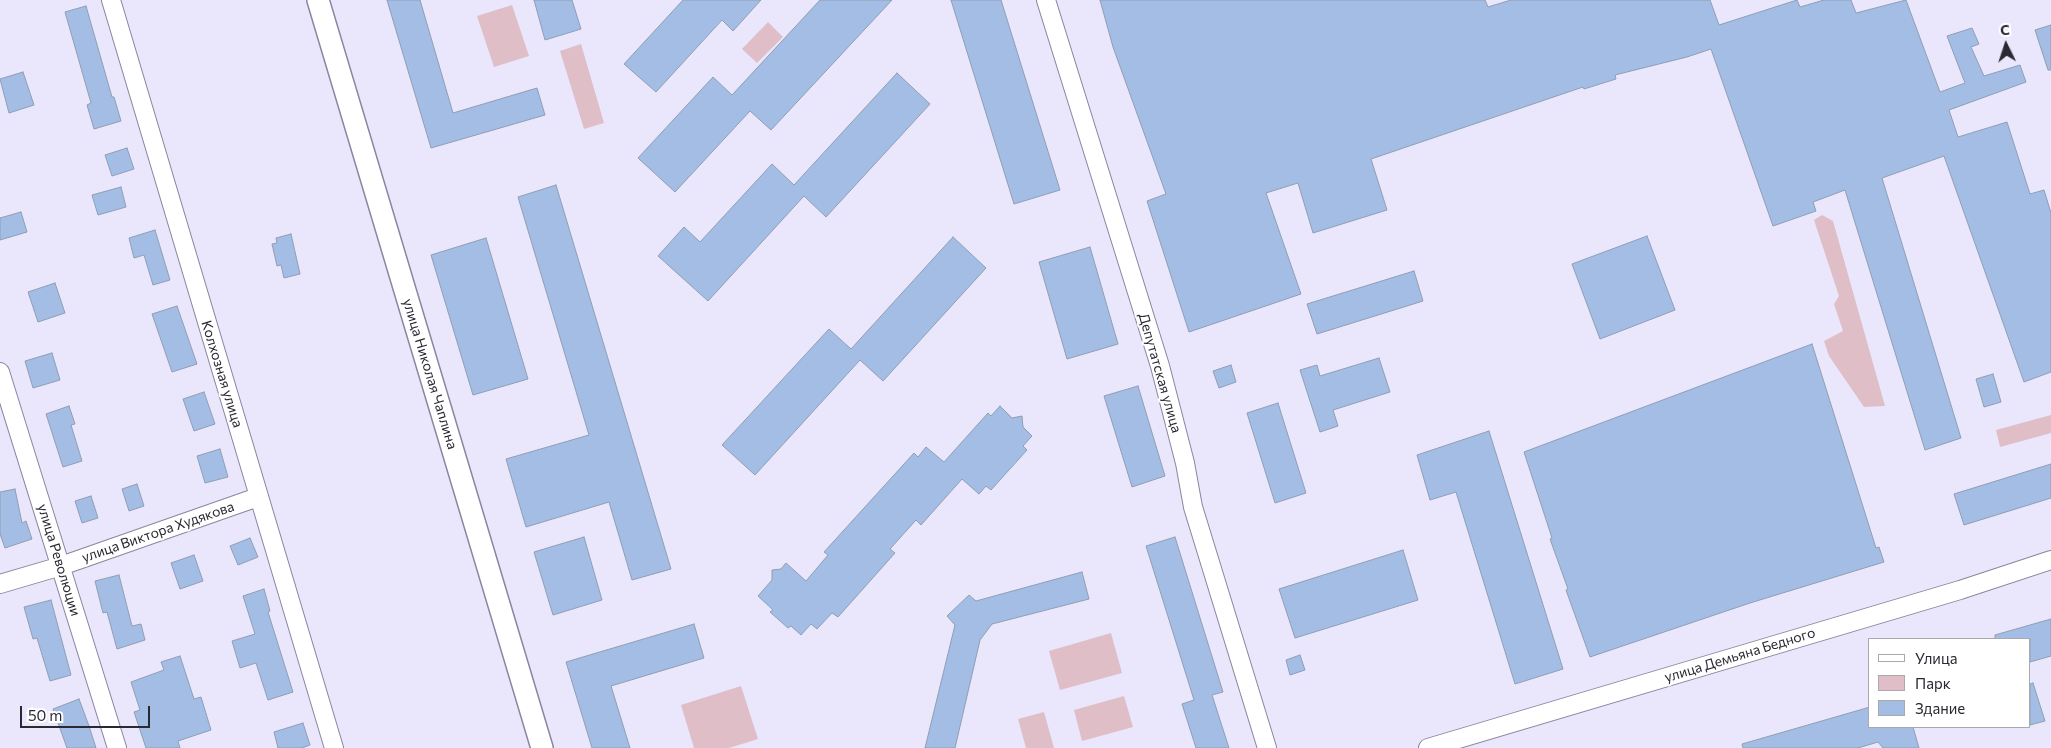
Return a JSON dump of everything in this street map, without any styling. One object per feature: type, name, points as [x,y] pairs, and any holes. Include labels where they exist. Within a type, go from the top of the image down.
[{"type":"street","name":"Колхозная улица","points":[[111,0],[334,748]]},
{"type":"street","name":"улица Николая Чаплина","points":[[318,0],[542,748]]},
{"type":"street","name":"Депутатская улица","points":[[1046,0],[1160,366],[1185,463],[1193,507],[1267,748]]},
{"type":"street","name":"улица Революции","points":[[0,372],[117,748]]},
{"type":"street","name":"улица Виктора Худякова","points":[[0,584],[61,566],[258,497]]},
{"type":"street","name":"улица Демьяна Бедного","points":[[1428,748],[1960,590],[2051,560]]},
{"type":"green space","points":[[512,5],[529,56],[494,67],[477,16]]},
{"type":"green space","points":[[768,22],[783,37],[757,63],[742,49]]},
{"type":"green space","points":[[581,44],[604,123],[584,129],[560,51]]},
{"type":"green space","points":[[1822,215],[1833,221],[1885,406],[1864,407],[1829,356],[1824,341],[1843,331],[1834,304],[1839,296],[1814,220]]},
{"type":"green space","points":[[2051,415],[2051,433],[2000,447],[1996,430]]},
{"type":"green space","points":[[1111,633],[1122,673],[1060,690],[1049,651]]},
{"type":"green space","points":[[741,686],[758,739],[729,748],[694,748],[681,705]]},
{"type":"green space","points":[[1124,696],[1133,727],[1082,741],[1074,710]]},
{"type":"green space","points":[[1044,712],[1054,748],[1026,748],[1018,719]]},
{"type":"building","points":[[387,0],[420,0],[453,113],[537,88],[545,115],[431,148]]},
{"type":"building","points":[[534,0],[572,0],[581,29],[545,40]]},
{"type":"building","points":[[683,0],[761,0],[733,31],[722,20],[656,92],[624,64]]},
{"type":"building","points":[[820,0],[892,0],[771,130],[750,111],[675,192],[638,158],[713,77],[732,95]]},
{"type":"building","points":[[951,0],[1001,0],[1060,190],[1014,204]]},
{"type":"building","points":[[1100,0],[1485,0],[1488,7],[1511,0],[1710,0],[1719,25],[1797,0],[1800,7],[1824,0],[1851,0],[1856,13],[1906,0],[1940,92],[1965,83],[1947,36],[1972,28],[1979,44],[1971,47],[1984,76],[2020,65],[2026,82],[1949,110],[1958,137],[2007,122],[2030,194],[2044,190],[2051,213],[2051,372],[2024,382],[1944,156],[1882,178],[1961,438],[1925,450],[1845,190],[1813,202],[1816,211],[1773,226],[1711,49],[1615,75],[1616,79],[1584,89],[1583,87],[1371,159],[1387,210],[1313,233],[1298,183],[1266,193],[1301,294],[1189,332],[1147,201],[1166,194],[1113,47]]},
{"type":"building","points":[[86,6],[112,97],[114,97],[121,121],[94,129],[87,105],[91,103],[65,12]]},
{"type":"building","points":[[2051,25],[2051,70],[2048,70],[2035,30]]},
{"type":"building","points":[[23,72],[34,105],[9,113],[0,79]]},
{"type":"building","points":[[897,73],[930,104],[826,217],[804,196],[708,301],[658,256],[684,227],[700,242],[772,164],[794,185]]},
{"type":"building","points":[[127,148],[134,169],[112,176],[105,155]]},
{"type":"building","points":[[556,185],[671,569],[632,580],[609,502],[526,527],[506,459],[589,435],[518,197]]},
{"type":"building","points":[[121,187],[126,207],[98,215],[92,195]]},
{"type":"building","points":[[21,212],[27,232],[0,240],[0,218]]},
{"type":"building","points":[[155,230],[170,280],[153,285],[144,255],[134,258],[129,238]]},
{"type":"building","points":[[291,234],[300,274],[284,278],[281,265],[277,266],[272,244],[277,243],[276,238]]},
{"type":"building","points":[[1647,236],[1675,310],[1600,339],[1572,264]]},
{"type":"building","points":[[953,237],[986,268],[883,381],[860,360],[755,475],[722,445],[829,329],[851,349]]},
{"type":"building","points":[[486,238],[528,379],[473,395],[431,255]]},
{"type":"building","points":[[1090,247],[1118,344],[1067,359],[1039,262]]},
{"type":"building","points":[[1414,271],[1423,301],[1317,334],[1307,304]]},
{"type":"building","points":[[55,283],[65,313],[38,322],[28,292]]},
{"type":"building","points":[[177,306],[197,364],[172,372],[152,314]]},
{"type":"building","points":[[1812,344],[1876,548],[1879,547],[1884,562],[1750,603],[1590,657],[1566,590],[1568,589],[1550,539],[1552,538],[1524,452]]},
{"type":"building","points":[[52,353],[60,380],[33,388],[25,361]]},
{"type":"building","points":[[1379,358],[1390,392],[1333,410],[1338,426],[1320,432],[1300,370],[1317,365],[1320,376]]},
{"type":"building","points":[[1231,365],[1236,382],[1219,388],[1213,371]]},
{"type":"building","points":[[1993,374],[2001,402],[1984,407],[1976,379]]},
{"type":"building","points":[[1138,386],[1165,476],[1132,487],[1104,396]]},
{"type":"building","points":[[204,392],[215,424],[194,431],[183,399]]},
{"type":"building","points":[[1278,403],[1306,493],[1275,503],[1247,413]]},
{"type":"building","points":[[69,406],[75,424],[71,425],[82,461],[63,467],[46,414]]},
{"type":"building","points":[[1000,406],[1012,418],[1022,416],[1023,427],[1032,436],[1023,446],[1027,450],[991,490],[986,486],[979,494],[962,479],[921,525],[916,520],[890,549],[895,553],[838,617],[832,613],[817,629],[811,624],[801,635],[791,626],[788,628],[770,612],[773,610],[758,596],[772,580],[772,570],[781,569],[786,563],[806,581],[828,555],[824,552],[914,453],[918,457],[926,447],[944,462],[988,413],[991,416]]},
{"type":"building","points":[[1489,431],[1563,669],[1515,684],[1456,492],[1430,500],[1417,455]]},
{"type":"building","points":[[220,449],[228,477],[205,483],[197,456]]},
{"type":"building","points":[[2051,464],[2051,498],[1964,525],[1954,494]]},
{"type":"building","points":[[137,484],[144,506],[129,511],[122,489]]},
{"type":"building","points":[[15,489],[22,523],[26,521],[32,539],[5,548],[0,534],[0,492]]},
{"type":"building","points":[[91,496],[98,518],[82,523],[75,501]]},
{"type":"building","points":[[584,537],[602,600],[553,615],[534,552]]},
{"type":"building","points":[[1175,537],[1223,692],[1212,695],[1229,748],[1196,748],[1182,704],[1194,700],[1146,546]]},
{"type":"building","points":[[250,538],[258,557],[238,565],[230,546]]},
{"type":"building","points":[[1403,550],[1418,600],[1295,638],[1279,589]]},
{"type":"building","points":[[194,555],[203,581],[180,589],[171,563]]},
{"type":"building","points":[[1082,572],[1089,599],[992,624],[980,640],[955,748],[925,748],[955,625],[947,616],[969,595],[976,601]]},
{"type":"building","points":[[119,575],[132,626],[141,624],[145,640],[117,649],[107,612],[103,613],[95,581]]},
{"type":"building","points":[[264,589],[270,611],[268,612],[293,692],[268,700],[256,663],[240,668],[232,641],[255,634],[243,596]]},
{"type":"building","points":[[51,600],[71,675],[50,681],[37,638],[33,639],[24,607]]},
{"type":"building","points":[[2051,619],[2051,656],[2031,662],[2031,638],[1995,638],[1995,635]]},
{"type":"building","points":[[694,624],[704,658],[611,686],[630,748],[592,748],[566,662]]},
{"type":"building","points":[[1300,655],[1305,670],[1290,675],[1286,660]]},
{"type":"building","points":[[180,656],[194,699],[201,697],[211,730],[178,741],[180,748],[146,748],[134,712],[140,710],[131,682],[164,670],[161,662]]},
{"type":"building","points":[[2033,683],[2045,721],[2031,725],[2031,684]]},
{"type":"building","points":[[79,699],[96,748],[67,748],[53,709]]},
{"type":"building","points":[[1868,708],[1868,728],[1913,728],[1919,748],[1883,748],[1878,742],[1858,748],[1743,748],[1742,744]]},
{"type":"building","points":[[303,723],[310,745],[302,748],[278,748],[274,732]]}]
